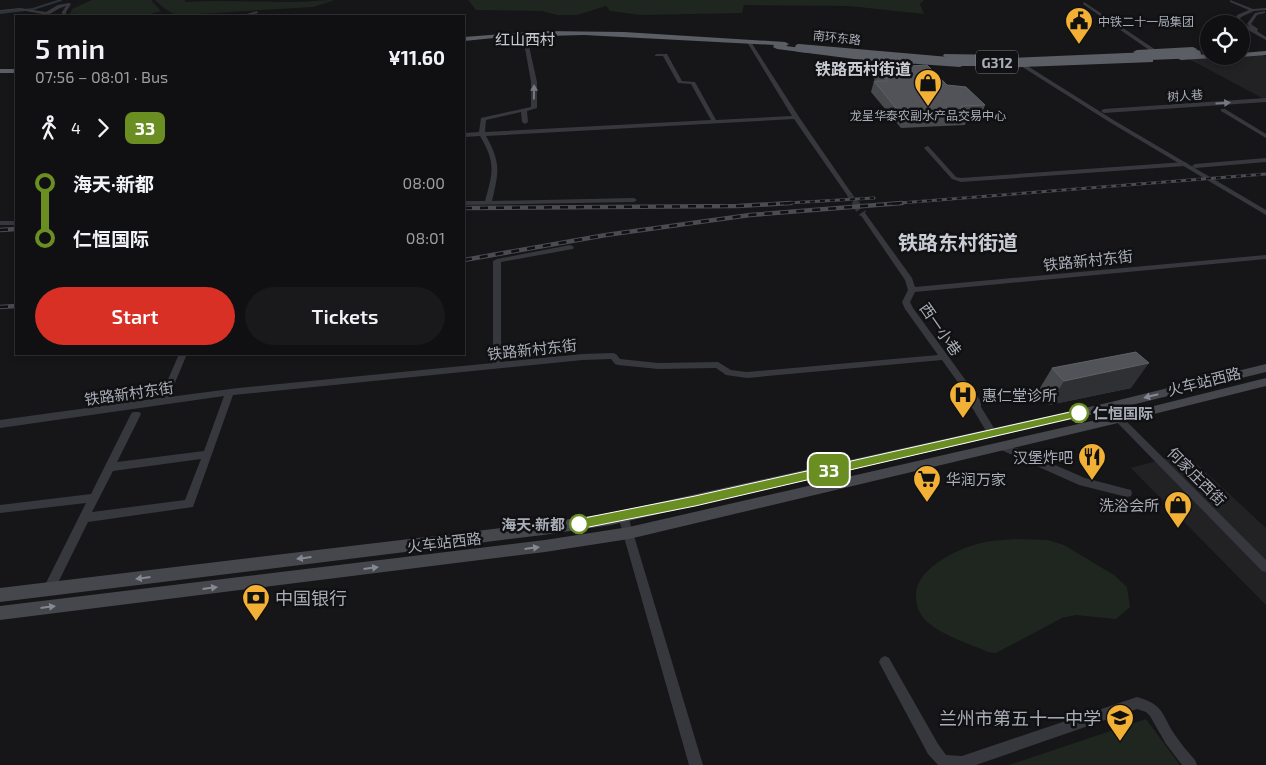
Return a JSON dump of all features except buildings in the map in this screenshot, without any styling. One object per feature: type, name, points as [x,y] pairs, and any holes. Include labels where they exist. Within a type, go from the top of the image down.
[{"type":"highway","name":"南环东路","points":[[465,39],[534,33],[587,32],[800,46],[960,62],[1012,62],[1200,52]]},
{"type":"highway","name":"南环东路","points":[[465,43],[525,37],[585,36],[750,43]]},
{"type":"highway","name":"南环东路","points":[[778,45],[798,42],[949,56],[1010,57],[1200,51]]},
{"type":"highway","points":[[778,45],[910,62],[1023,66],[1200,57]]},
{"type":"highway","points":[[1250,52],[1266,52]]},
{"type":"highway","points":[[0,67],[15,66]]},
{"type":"highway","points":[[0,71],[15,71]]},
{"type":"main road","name":"火车站西路","points":[[0,595],[543,529],[623,516],[1107,407],[1266,368]]},
{"type":"main road","name":"火车站西路","points":[[0,613],[526,549],[628,533],[1118,419],[1266,382]]},
{"type":"street","points":[[1231,1],[1253,10],[1266,10]]},
{"type":"street","points":[[44,15],[59,6],[69,4],[64,15]]},
{"type":"street","points":[[1084,4],[1154,51]]},
{"type":"street","points":[[0,11],[20,9],[48,13]]},
{"type":"street","points":[[1253,10],[1239,16],[1237,21],[1266,39]]},
{"type":"street","points":[[1251,28],[1249,24],[1251,19],[1256,14],[1266,10]]},
{"type":"street","points":[[246,15],[257,12]]},
{"type":"street","points":[[1251,28],[1266,32]]},
{"type":"street","points":[[488,202],[496,174],[494,158],[482,134],[483,119],[534,108],[534,82],[525,37]]},
{"type":"street","points":[[750,43],[796,117],[849,194]]},
{"type":"street","points":[[657,55],[666,55],[680,82],[693,83],[714,122]]},
{"type":"street","points":[[1021,56],[1104,111],[1266,207]]},
{"type":"street","points":[[1010,57],[1266,213]]},
{"type":"street","name":"树人巷","points":[[1104,111],[1266,101]]},
{"type":"street","points":[[524,110],[525,122]]},
{"type":"street","points":[[1223,110],[1266,136]]},
{"type":"street","points":[[465,136],[796,117]]},
{"type":"street","points":[[927,148],[954,178],[961,180],[1185,164]]},
{"type":"street","points":[[1195,166],[1266,160]]},
{"type":"street","points":[[465,203],[634,200]]},
{"type":"street","name":"西一小巷","points":[[863,214],[909,280],[912,290],[906,302],[909,309],[942,357],[977,402],[976,407],[992,433]]},
{"type":"street","points":[[0,223],[15,223]]},
{"type":"street","points":[[497,366],[497,261],[570,247]]},
{"type":"street","name":"铁路新村东街","points":[[912,290],[1266,257]]},
{"type":"street","points":[[162,402],[183,355]]},
{"type":"street","name":"铁路新村东街","points":[[0,424],[230,392],[613,356],[618,362],[632,364],[718,365],[729,374],[747,375],[942,357]]},
{"type":"street","points":[[84,518],[188,504],[230,392]]},
{"type":"street","name":"何家庄西街","points":[[1107,407],[1266,566]]},
{"type":"street","points":[[48,589],[136,414]]},
{"type":"street","points":[[1002,446],[1082,482],[1127,493]]},
{"type":"street","points":[[110,467],[207,454]]},
{"type":"street","points":[[0,509],[95,498]]},
{"type":"street","points":[[623,516],[696,765]]},
{"type":"street","points":[[885,662],[933,750],[943,760],[962,764],[1137,704],[1149,706],[1160,718],[1167,735],[1190,765]]},
{"type":"shaded area","points":[[92,0],[151,0],[161,11],[147,15],[69,15],[72,9]]},
{"type":"shaded area","points":[[155,0],[184,0],[186,2],[292,2],[335,0],[313,7],[195,15],[178,15],[164,8]]},
{"type":"shaded area","points":[[468,0],[924,0],[920,4],[924,14],[849,6],[744,5],[742,13],[641,15],[610,11],[606,6],[577,15],[557,15],[542,11],[476,10]]},
{"type":"shaded area","points":[[1250,55],[1262,55],[1266,57],[1266,98],[1264,99],[1200,65],[1250,65]]},
{"type":"shaded area","points":[[1200,57],[1200,65],[1187,58]]},
{"type":"shaded area","points":[[1185,453],[1266,528],[1266,605],[1131,468]]},
{"type":"shaded area","points":[[1016,539],[1048,540],[1064,545],[1114,575],[1127,587],[1130,607],[1116,619],[1076,615],[1062,618],[996,653],[988,652],[956,639],[926,621],[918,608],[916,594],[918,584],[932,567],[942,559],[976,544]]},
{"type":"shaded area","name":"兰州市第五十一中学","points":[[1146,719],[1180,765],[1009,765]]},
{"type":"waterway","points":[[0,13],[33,9],[61,0]]},
{"type":"tunnel","points":[[849,194],[856,204]]},
{"type":"tunnel","points":[[855,203],[863,214]]},
{"type":"railway","points":[[887,204],[1266,174]]},
{"type":"railway","points":[[770,204],[874,198]]},
{"type":"railway","points":[[465,208],[738,206],[791,203]]},
{"type":"railway","points":[[465,260],[606,235],[750,215],[902,203]]},
{"type":"railway","points":[[0,230],[15,229]]},
{"type":"railway","points":[[0,307],[15,306]]},
{"type":"bus line","name":"33","points":[[579,524],[695,501],[1079,413]]},
{"type":"place","name":"中铁二十一局集团","points":[[1079,45]]},
{"type":"place","name":"龙呈华泰农副水产品交易中心","points":[[928,107]]},
{"type":"place","name":"仁恒国际","points":[[1079,413]]},
{"type":"place","name":"惠仁堂诊所","points":[[963,419]]},
{"type":"place","name":"汉堡炸吧","points":[[1092,481]]},
{"type":"place","name":"华润万家","points":[[927,503]]},
{"type":"place","name":"海天·新都","points":[[579,524]]},
{"type":"place","name":"洗浴会所","points":[[1178,529]]},
{"type":"place","name":"中国银行","points":[[256,622]]},
{"type":"place","name":"兰州市第五十一中学","points":[[1120,742]]},
{"type":"district","name":"红山西村","points":[[525,39]]},
{"type":"district","name":"铁路西村街道","points":[[863,68]]},
{"type":"district","name":"铁路东村街道","points":[[958,242]]}]
